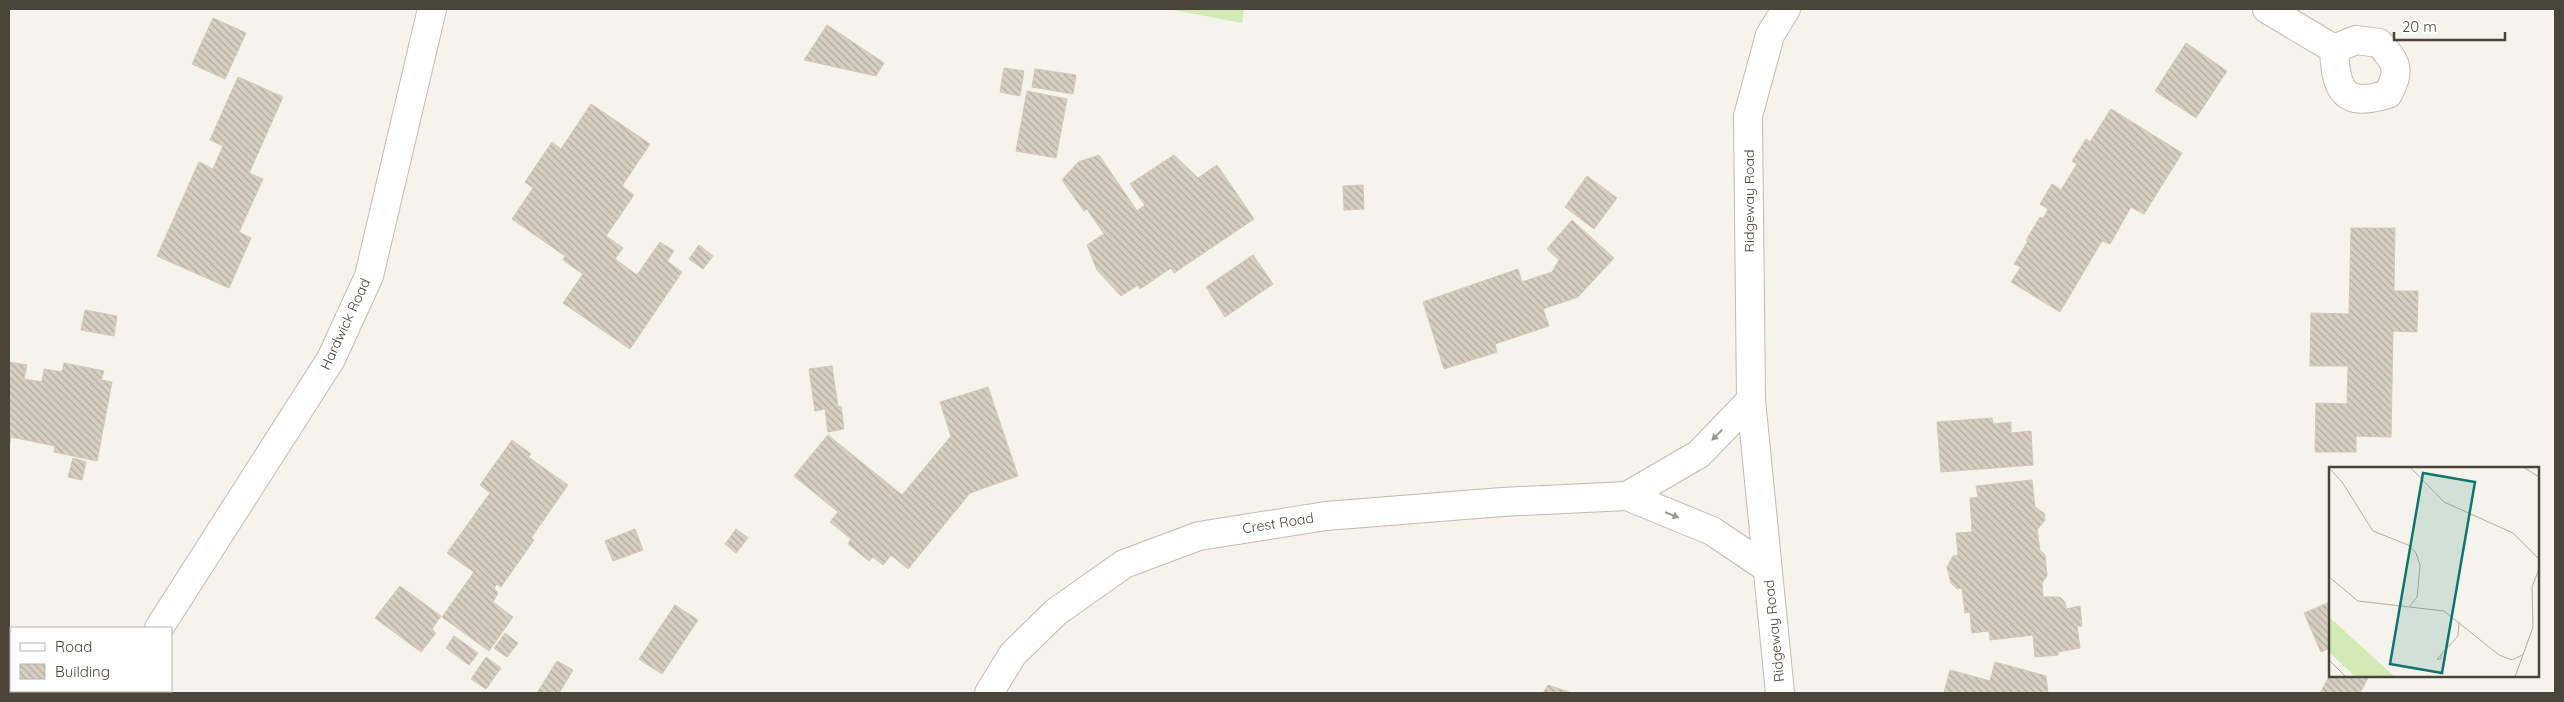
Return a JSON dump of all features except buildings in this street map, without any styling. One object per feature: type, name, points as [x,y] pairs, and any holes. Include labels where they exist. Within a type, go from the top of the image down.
[{"type":"street","name":"Hardwick Road","points":[[160,627],[331,360],[369,276],[432,9]]},
{"type":"street","name":"Ridgeway Road","points":[[1780,693],[1751,400],[1748,116],[1770,35],[1786,9]]},
{"type":"street","points":[[2267,9],[2334,49]]},
{"type":"street","points":[[1627,496],[1699,454],[1751,400]]},
{"type":"street","name":"Ridgeway Road","points":[[1627,496],[1712,531],[1767,568]]},
{"type":"street","name":"Crest Road","points":[[989,693],[1013,654],[1056,612],[1124,564],[1199,536],[1338,514],[1502,502],[1627,496]]},
{"type":"green space","points":[[1168,9],[1244,9],[1242,23]]}]
